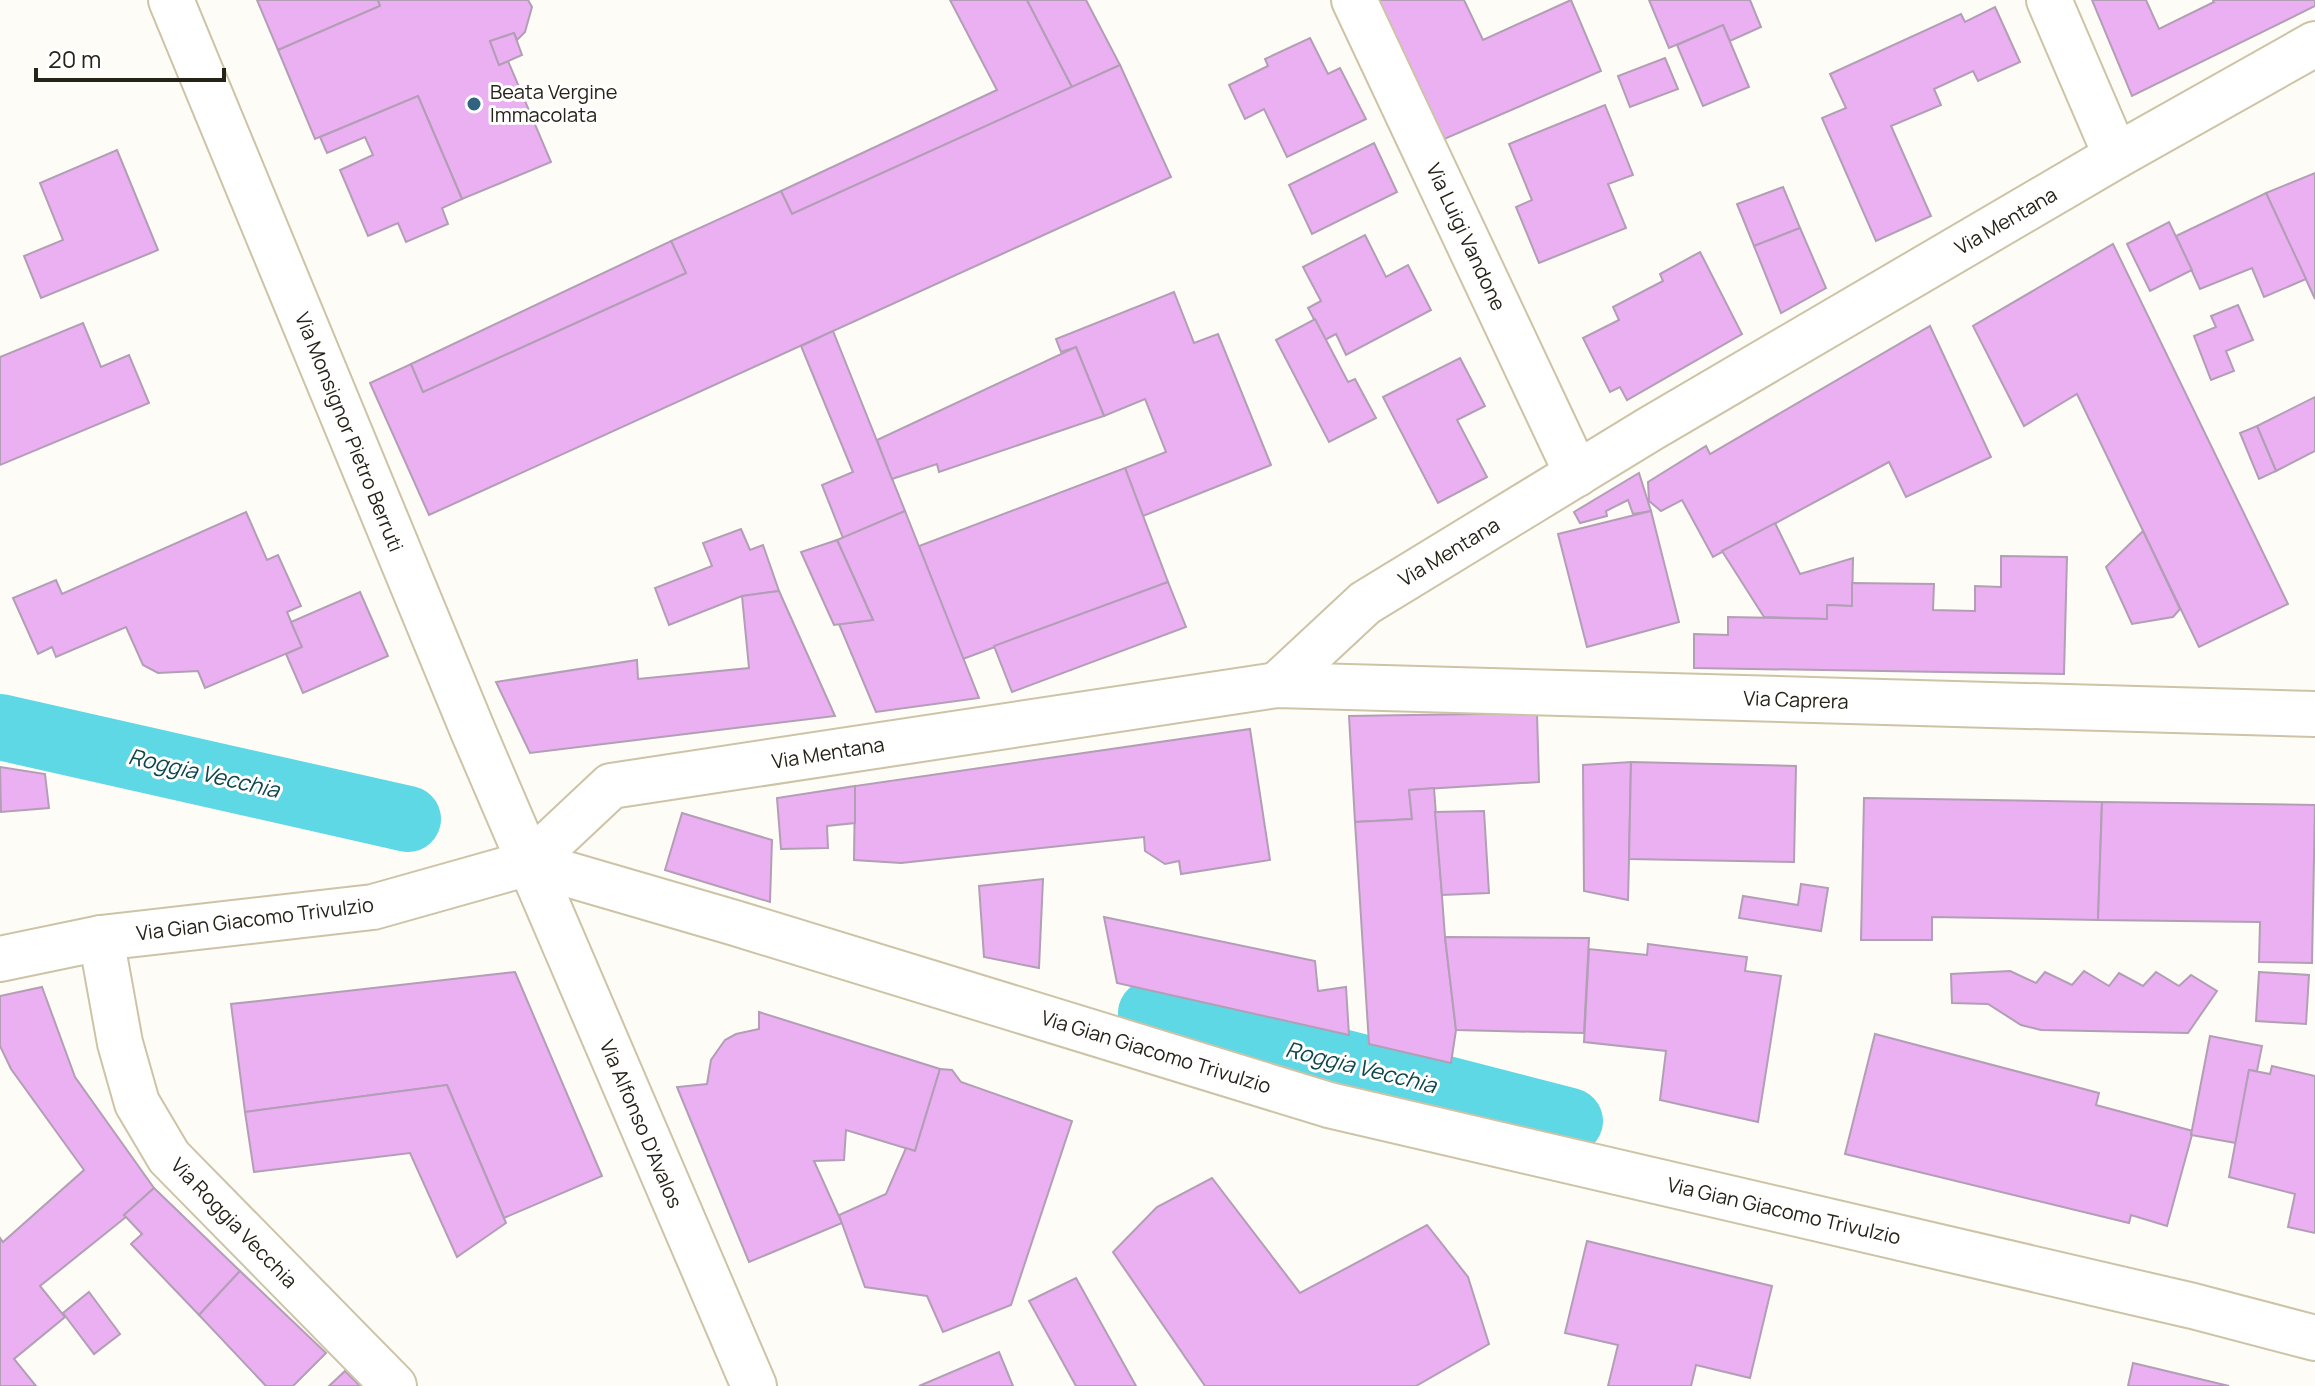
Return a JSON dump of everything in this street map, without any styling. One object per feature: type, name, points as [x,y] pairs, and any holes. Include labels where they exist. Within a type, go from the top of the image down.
[{"type":"street","name":"Via Monsignor Pietro Berruti","points":[[171,0],[529,863]]},
{"type":"street","name":"Via Luigi Vandone","points":[[1354,0],[1577,474]]},
{"type":"street","points":[[2049,0],[2116,156]]},
{"type":"street","name":"Via Mentana","points":[[529,863],[611,786],[1277,685],[1365,603],[1577,474],[2116,156],[2315,44]]},
{"type":"street","name":"Via Caprera","points":[[1277,685],[2315,714]]},
{"type":"street","name":"Via Gian Giacomo Trivulzio","points":[[0,959],[101,938],[373,907],[529,863],[1329,1105],[2193,1306],[2315,1338]]},
{"type":"street","name":"Via Alfonso D'Avalos","points":[[529,863],[754,1386]]},
{"type":"street","name":"Via Roggia Vecchia","points":[[101,938],[120,1043],[137,1103],[169,1157],[394,1386]]},
{"type":"building","points":[[257,0],[378,0],[380,6],[278,50]]},
{"type":"building","name":"Beata Vergine Immacolata","points":[[378,0],[528,0],[532,7],[525,32],[517,40],[514,33],[490,41],[499,65],[508,61],[551,162],[462,199],[418,96],[315,139],[278,50],[380,6]]},
{"type":"building","points":[[950,0],[1027,0],[1072,87],[792,214],[781,191],[997,90]]},
{"type":"building","points":[[1027,0],[1086,0],[1120,65],[1072,87]]},
{"type":"building","points":[[1378,0],[1464,0],[1483,40],[1571,0],[1601,71],[1442,140]]},
{"type":"building","points":[[1649,0],[1750,0],[1761,27],[1730,41],[1723,25],[1669,48]]},
{"type":"building","points":[[2092,0],[2146,0],[2159,29],[2213,0],[2315,0],[2315,6],[2132,96]]},
{"type":"building","points":[[1995,7],[2020,62],[1978,81],[1973,71],[1934,89],[1941,105],[1891,126],[1931,216],[1876,241],[1822,118],[1846,108],[1830,74],[1961,14],[1965,22]]},
{"type":"building","points":[[1723,25],[1749,87],[1703,106],[1677,45]]},
{"type":"building","points":[[514,33],[522,55],[499,65],[490,41]]},
{"type":"building","points":[[1310,38],[1328,74],[1340,68],[1366,119],[1287,157],[1264,109],[1245,119],[1229,85],[1268,66],[1265,59]]},
{"type":"building","points":[[1665,58],[1678,89],[1630,107],[1618,76]]},
{"type":"building","points":[[1120,65],[1171,177],[429,515],[370,383],[411,364],[423,392],[686,273],[671,241],[781,191],[792,214]]},
{"type":"building","points":[[418,96],[462,199],[442,208],[448,224],[406,242],[398,223],[368,236],[340,170],[373,155],[365,137],[327,153],[320,137]]},
{"type":"building","points":[[1605,105],[1633,175],[1608,184],[1626,228],[1539,263],[1516,207],[1532,200],[1509,144]]},
{"type":"building","points":[[1374,143],[1397,192],[1312,234],[1289,185]]},
{"type":"building","points":[[117,150],[158,250],[41,298],[24,256],[63,240],[40,183]]},
{"type":"building","points":[[2315,173],[2315,299],[2266,193]]},
{"type":"building","points":[[1783,187],[1800,228],[1754,246],[1737,204]]},
{"type":"building","points":[[2266,193],[2306,279],[2264,297],[2252,268],[2200,289],[2176,236]]},
{"type":"building","points":[[2169,222],[2192,270],[2150,291],[2127,244]]},
{"type":"building","points":[[1800,228],[1826,288],[1781,313],[1754,246]]},
{"type":"building","points":[[1365,235],[1386,277],[1408,265],[1431,310],[1346,355],[1336,334],[1325,340],[1308,308],[1321,301],[1303,267]]},
{"type":"building","points":[[671,241],[686,273],[423,392],[411,364]]},
{"type":"building","points":[[2113,244],[2288,604],[2199,647],[2077,394],[2024,426],[1973,326]]},
{"type":"building","points":[[1700,252],[1742,334],[1627,400],[1620,387],[1610,392],[1583,338],[1619,320],[1613,307],[1663,281],[1660,274]]},
{"type":"building","points":[[1174,292],[1194,343],[1218,334],[1271,465],[1143,516],[1125,468],[1166,452],[1145,399],[1104,416],[1076,347],[1061,352],[1056,339]]},
{"type":"building","points":[[2238,305],[2253,340],[2226,351],[2234,371],[2211,380],[2194,336],[2216,327],[2211,316]]},
{"type":"building","points":[[1315,319],[1348,382],[1355,379],[1376,418],[1329,442],[1276,340]]},
{"type":"building","points":[[83,323],[101,367],[129,355],[149,403],[0,465],[0,357]]},
{"type":"building","points":[[1930,326],[1991,457],[1906,497],[1889,462],[1713,557],[1682,500],[1661,511],[1649,501],[1648,482],[1706,446],[1710,454]]},
{"type":"building","points":[[833,331],[905,511],[843,538],[822,485],[853,472],[801,346]]},
{"type":"building","points":[[1076,347],[1104,416],[939,472],[937,464],[892,479],[877,440]]},
{"type":"building","points":[[1460,358],[1485,406],[1457,420],[1487,477],[1438,503],[1383,397]]},
{"type":"building","points":[[2315,397],[2315,451],[2276,471],[2257,426]]},
{"type":"building","points":[[2257,426],[2276,471],[2259,479],[2240,433]]},
{"type":"building","points":[[1125,468],[1168,582],[963,659],[919,546]]},
{"type":"building","points":[[1639,473],[1651,511],[1633,514],[1628,500],[1606,511],[1607,516],[1580,523],[1574,512]]},
{"type":"building","points":[[905,511],[979,698],[876,712],[839,624],[873,620],[837,540]]},
{"type":"building","points":[[1651,511],[1679,622],[1587,647],[1558,534]]},
{"type":"building","points":[[246,512],[267,560],[278,555],[301,606],[287,612],[302,647],[205,688],[198,671],[158,673],[143,665],[126,627],[56,657],[52,647],[38,654],[13,598],[56,580],[62,594]]},
{"type":"building","points":[[1775,523],[1800,574],[1853,558],[1852,606],[1827,605],[1827,619],[1764,617],[1722,551]]},
{"type":"building","points":[[741,529],[750,550],[763,545],[779,591],[742,596],[669,625],[655,588],[712,566],[703,543]]},
{"type":"building","points":[[2143,531],[2180,609],[2173,617],[2132,624],[2106,567]]},
{"type":"building","points":[[837,540],[873,620],[834,625],[801,552]]},
{"type":"building","points":[[2001,556],[2067,557],[2064,674],[1694,668],[1694,634],[1728,635],[1728,617],[1827,619],[1827,605],[1852,606],[1852,583],[1934,584],[1933,610],[1975,611],[1975,586],[2001,587]]},
{"type":"building","points":[[1168,582],[1186,627],[1012,692],[994,646]]},
{"type":"building","points":[[779,591],[835,716],[530,753],[496,682],[637,660],[638,679],[749,668],[742,596]]},
{"type":"building","points":[[360,592],[388,656],[303,693],[286,654],[302,647],[291,622]]},
{"type":"building","points":[[1537,713],[1539,782],[1409,790],[1412,819],[1355,822],[1349,716]]},
{"type":"building","points":[[1250,729],[1270,860],[1181,874],[1179,861],[1165,864],[1145,851],[1144,837],[901,863],[854,860],[855,786]]},
{"type":"building","points":[[1631,762],[1628,900],[1584,891],[1583,765]]},
{"type":"building","points":[[1631,762],[1796,766],[1794,862],[1629,859]]},
{"type":"building","points":[[0,767],[45,774],[49,808],[1,812]]},
{"type":"building","points":[[855,786],[855,823],[827,826],[828,848],[781,849],[777,798]]},
{"type":"building","points":[[1434,788],[1445,937],[1456,1030],[1451,1063],[1369,1044],[1355,822],[1412,819],[1409,790]]},
{"type":"building","points":[[1864,798],[2102,802],[2098,920],[1932,917],[1932,940],[1861,940]]},
{"type":"building","points":[[2102,802],[2315,805],[2312,963],[2259,962],[2260,922],[2098,920]]},
{"type":"building","points":[[1484,811],[1489,893],[1442,895],[1435,812]]},
{"type":"building","points":[[682,813],[772,840],[770,902],[665,870]]},
{"type":"building","points":[[1043,879],[1039,968],[984,957],[979,886]]},
{"type":"building","points":[[1801,884],[1828,888],[1821,931],[1739,918],[1743,896],[1798,905]]},
{"type":"building","points":[[1104,917],[1315,961],[1318,991],[1346,987],[1349,1035],[1117,983]]},
{"type":"building","points":[[1445,937],[1589,938],[1584,1033],[1456,1030]]},
{"type":"building","points":[[1648,944],[1747,957],[1745,971],[1781,976],[1758,1122],[1660,1100],[1666,1051],[1584,1042],[1589,949],[1647,955]]},
{"type":"building","points":[[2010,971],[2036,983],[2045,972],[2072,985],[2084,971],[2109,986],[2119,973],[2143,986],[2156,972],[2179,986],[2191,975],[2217,991],[2188,1033],[2041,1030],[2021,1025],[1988,1004],[1952,1003],[1951,974]]},
{"type":"building","points":[[515,972],[602,1176],[504,1218],[447,1085],[245,1112],[231,1004]]},
{"type":"building","points":[[2259,972],[2309,975],[2306,1024],[2256,1021]]},
{"type":"building","points":[[42,987],[75,1077],[154,1188],[124,1215],[126,1217],[40,1286],[65,1317],[14,1359],[36,1386],[0,1386],[0,1238],[3,1242],[84,1170],[11,1069],[0,1046],[0,996]]},
{"type":"building","points":[[759,1012],[940,1069],[915,1151],[846,1130],[844,1160],[814,1161],[842,1223],[749,1262],[677,1087],[707,1084],[711,1060],[725,1040],[759,1029]]},
{"type":"building","points":[[1875,1034],[2099,1093],[2096,1105],[2193,1131],[2167,1226],[2131,1215],[2129,1223],[1845,1154]]},
{"type":"building","points":[[2210,1036],[2262,1046],[2257,1071],[2249,1070],[2236,1143],[2191,1135]]},
{"type":"building","points":[[2272,1066],[2315,1076],[2315,1233],[2288,1227],[2295,1194],[2229,1177],[2249,1070],[2270,1074]]},
{"type":"building","points":[[940,1069],[952,1070],[961,1082],[1072,1121],[1011,1305],[943,1332],[927,1296],[865,1287],[839,1215],[886,1194],[906,1148],[915,1151]]},
{"type":"building","points":[[447,1085],[506,1223],[457,1257],[410,1153],[254,1172],[245,1112]]},
{"type":"building","points":[[1212,1178],[1300,1293],[1427,1225],[1468,1277],[1489,1344],[1416,1386],[1205,1386],[1113,1252],[1157,1207]]},
{"type":"building","points":[[154,1188],[240,1271],[199,1315],[131,1244],[142,1234],[124,1215]]},
{"type":"building","points":[[1587,1241],[1772,1286],[1750,1378],[1696,1365],[1691,1386],[1608,1386],[1618,1345],[1565,1333]]},
{"type":"building","points":[[240,1271],[326,1353],[293,1386],[266,1386],[199,1315]]},
{"type":"building","points":[[1076,1278],[1136,1386],[1076,1386],[1029,1301]]},
{"type":"building","points":[[89,1292],[120,1334],[94,1354],[63,1313]]},
{"type":"building","points":[[999,1352],[1013,1386],[919,1386]]},
{"type":"building","points":[[2133,1363],[2179,1374],[2229,1386],[2128,1386]]},
{"type":"building","points":[[345,1371],[360,1386],[329,1386]]},
{"type":"waterway","name":"Roggia Vecchia","points":[[0,727],[408,819]]},
{"type":"waterway","name":"Roggia Vecchia","points":[[1151,1013],[1570,1121]]},
{"type":"place","name":"Beata Vergine Immacolata","points":[[474,104]]}]
